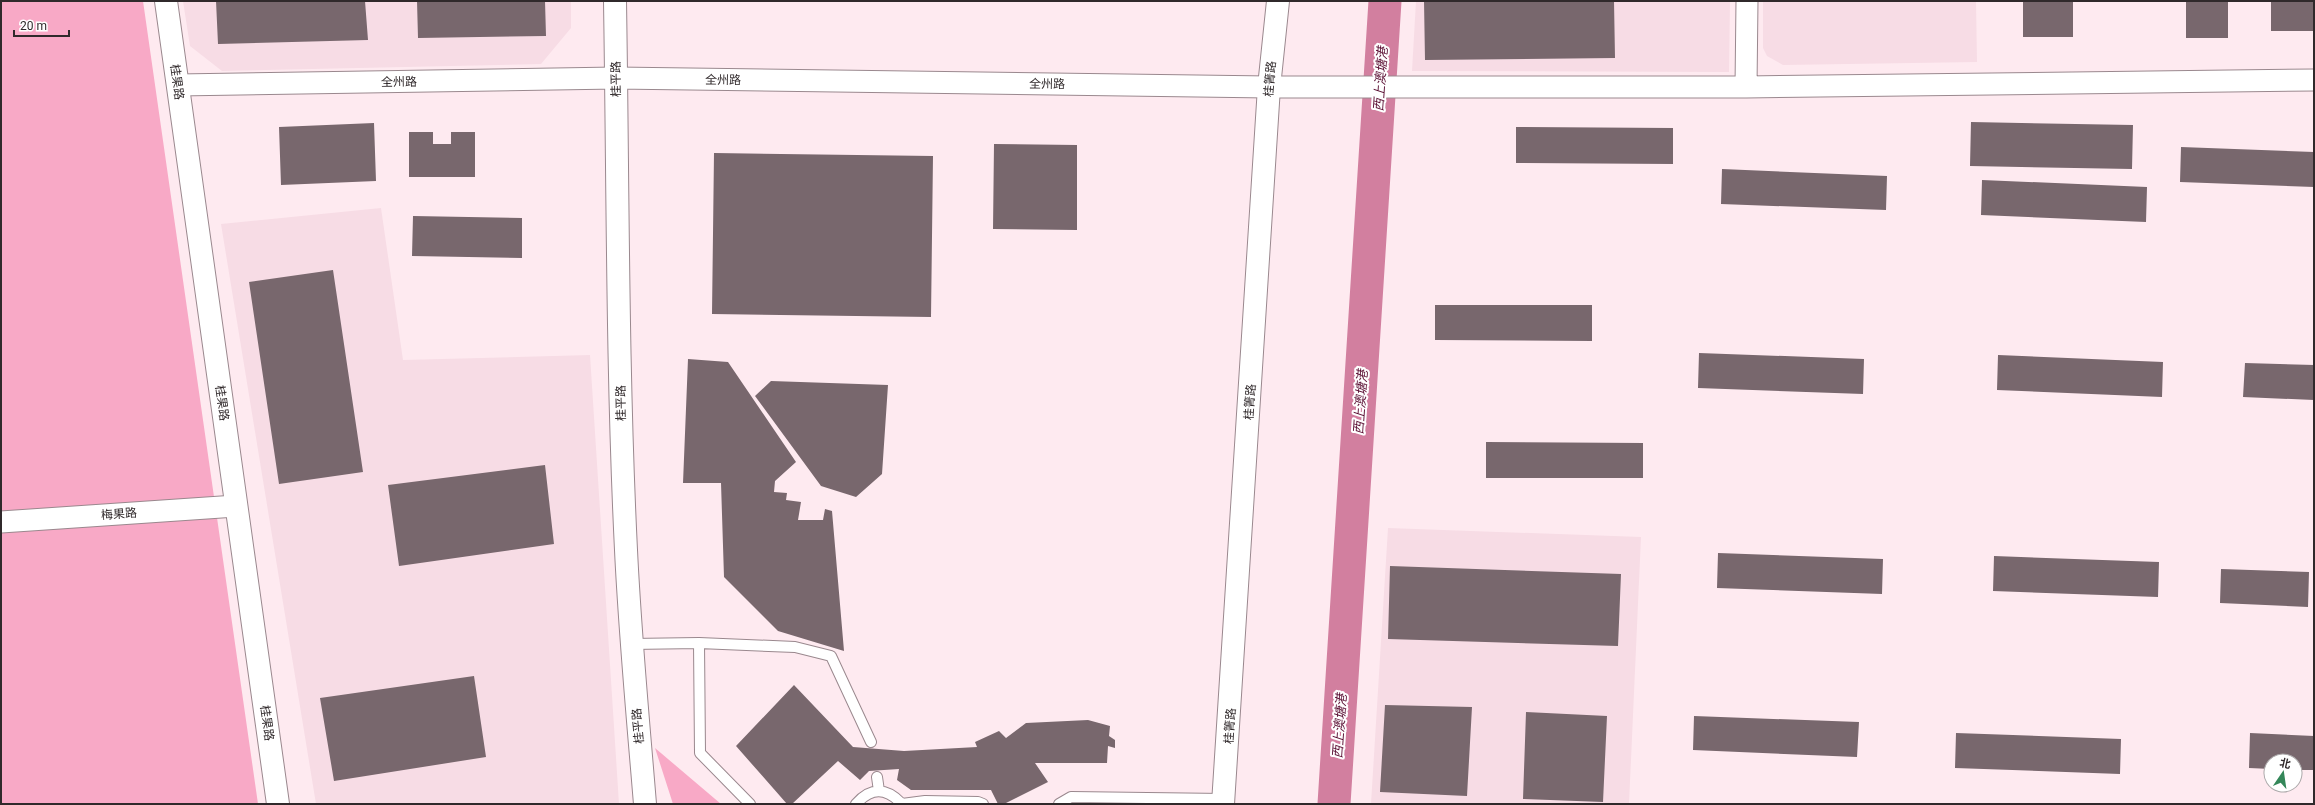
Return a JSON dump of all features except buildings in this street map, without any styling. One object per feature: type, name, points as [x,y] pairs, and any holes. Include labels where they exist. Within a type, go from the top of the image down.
[{"type":"street","name":"桂果路","points":[[166,1],[278,804]]},
{"type":"street","name":"桂平路","points":[[616,1],[621,416],[631,644],[645,804]]},
{"type":"street","name":"桂箐路","points":[[1224,802],[1269,87],[1278,1]]},
{"type":"street","points":[[1746,87],[1747,1]]},
{"type":"street","name":"全州路","points":[[178,85],[616,78],[1269,87],[1746,87],[2314,80]]},
{"type":"street","name":"梅果路","points":[[1,522],[236,506]]},
{"type":"lane","points":[[699,643],[700,754],[750,804]]},
{"type":"lane","points":[[631,644],[699,643],[795,647],[831,656],[872,742]]},
{"type":"lane","points":[[877,777],[879,791]]},
{"type":"lane","points":[[856,804],[866,794],[879,791],[892,794],[902,804],[925,801],[978,802],[983,804]]},
{"type":"lane","points":[[1059,804],[1071,797],[1224,802]]},
{"type":"shaded area","points":[[1,1],[143,1],[258,804],[1,804]]},
{"type":"shaded area","points":[[183,1],[571,1],[571,28],[541,64],[222,71],[190,46]]},
{"type":"shaded area","points":[[1416,1],[1730,1],[1729,72],[1412,71]]},
{"type":"shaded area","points":[[1763,1],[1976,1],[1977,62],[1783,65],[1767,56],[1763,48]]},
{"type":"shaded area","points":[[381,208],[403,360],[590,355],[619,804],[316,804],[221,224]]},
{"type":"shaded area","points":[[1388,528],[1641,537],[1629,804],[1371,804]]},
{"type":"shaded area","points":[[655,748],[721,804],[673,804]]},
{"type":"waterway","name":"西上澳塘港","points":[[1334,804],[1385,1]]}]
